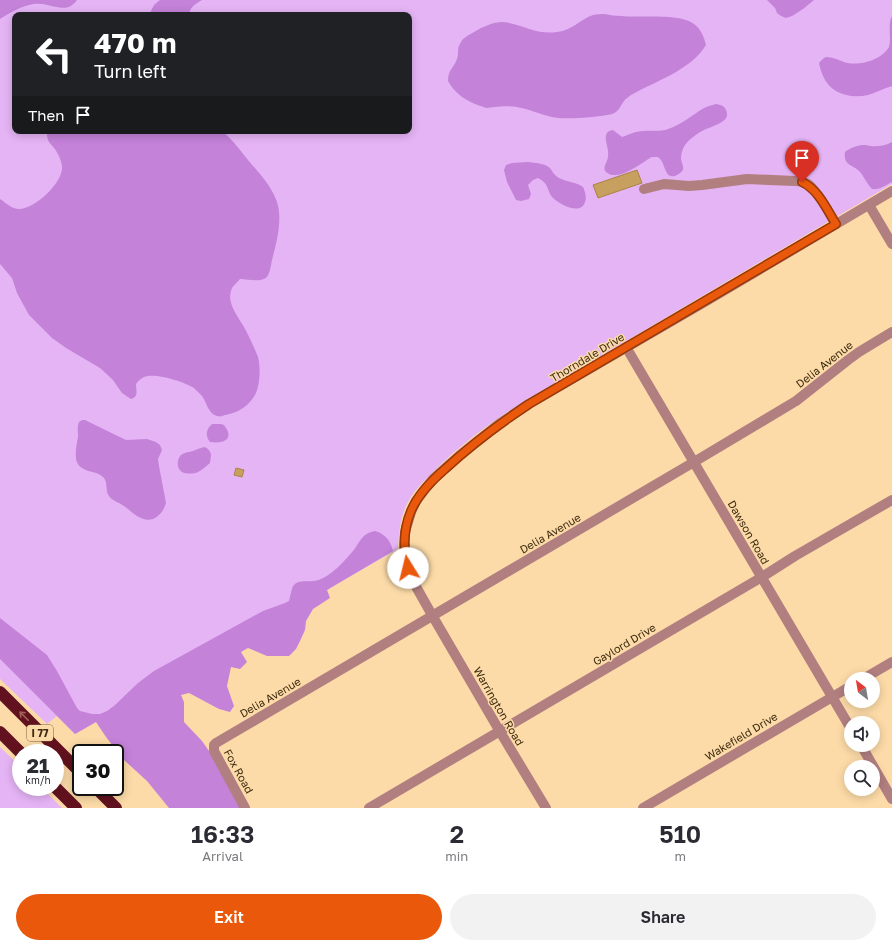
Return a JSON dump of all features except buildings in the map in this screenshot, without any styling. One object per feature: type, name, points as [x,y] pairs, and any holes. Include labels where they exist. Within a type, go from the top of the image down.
[{"type":"highway","name":"I 77","points":[[0,692],[72,764]]},
{"type":"highway","name":"I 77","points":[[0,732],[12,744]]},
{"type":"highway","points":[[64,796],[76,808]]},
{"type":"highway","points":[[104,796],[116,808]]},
{"type":"street","points":[[644,189],[664,184],[695,186],[747,179],[802,182],[808,185],[816,193],[836,224]]},
{"type":"street","name":"Thorndale Drive","points":[[432,615],[410,576],[404,546],[405,532],[416,501],[434,479],[454,460],[499,424],[529,404],[892,191]]},
{"type":"street","points":[[869,205],[892,244]]},
{"type":"street","name":"Delia Avenue","points":[[214,745],[796,401],[859,352],[892,332]]},
{"type":"street","name":"Dawson Road","points":[[626,347],[844,717]]},
{"type":"street","name":"Gaylord Drive","points":[[369,808],[499,730],[510,725],[892,500]]},
{"type":"street","name":"Warrington Road","points":[[432,615],[546,808]]},
{"type":"street","points":[[875,672],[892,662]]},
{"type":"street","name":"Wakefield Drive","points":[[643,808],[844,690]]},
{"type":"street","name":"Fox Road","points":[[214,745],[214,751],[245,808]]},
{"type":"street","points":[[865,752],[892,799]]},
{"type":"shaded area","points":[[0,0],[892,0],[892,184],[528,399],[480,431],[436,469],[413,494],[407,504],[401,520],[398,549],[75,734],[57,716],[47,724],[0,679]]},
{"type":"shaded area","points":[[0,0],[77,0],[73,5],[63,8],[40,4],[29,5],[0,19]]},
{"type":"shaded area","points":[[160,0],[202,0],[193,6],[190,12],[150,12],[154,5]]},
{"type":"shaded area","points":[[767,0],[814,0],[803,9],[786,18],[777,13],[775,8]]},
{"type":"shaded area","points":[[605,14],[615,16],[679,18],[694,24],[699,28],[706,45],[699,54],[682,68],[631,95],[614,113],[600,116],[557,118],[517,107],[503,106],[486,108],[463,97],[453,89],[448,81],[450,71],[457,59],[461,42],[464,38],[484,27],[503,22],[549,33],[563,31],[593,15]]},
{"type":"shaded area","points":[[892,16],[892,86],[861,96],[842,94],[831,87],[823,76],[819,63],[826,57],[856,64],[881,56],[889,47],[890,23]]},
{"type":"shaded area","points":[[716,104],[725,108],[727,114],[726,118],[724,121],[691,138],[683,148],[681,159],[683,170],[677,175],[668,175],[658,157],[651,157],[625,173],[612,175],[605,171],[608,158],[606,137],[609,131],[613,130],[622,137],[640,131],[665,130],[677,125],[704,108]]},
{"type":"shaded area","points":[[47,134],[225,134],[236,145],[266,182],[273,192],[278,204],[279,212],[278,236],[270,271],[267,277],[261,280],[240,279],[232,288],[230,296],[230,301],[246,330],[258,357],[260,369],[259,384],[255,396],[244,408],[232,413],[217,416],[209,410],[203,398],[194,388],[185,383],[159,376],[148,376],[138,381],[136,384],[136,395],[131,399],[122,393],[113,380],[100,368],[52,338],[29,315],[17,293],[12,278],[0,264],[0,199],[14,208],[25,208],[40,200],[53,188],[58,181],[62,168],[60,157],[48,141]]},
{"type":"shaded area","points":[[892,142],[892,182],[880,188],[872,189],[861,173],[847,163],[845,152],[859,146],[878,146]]},
{"type":"shaded area","points":[[528,162],[545,165],[550,168],[559,178],[583,187],[586,199],[583,206],[579,208],[570,208],[560,203],[553,198],[546,185],[538,178],[533,180],[528,185],[531,194],[529,199],[521,201],[516,200],[507,182],[504,170],[506,165],[512,163]]},
{"type":"shaded area","points":[[85,420],[126,440],[147,439],[160,445],[162,450],[158,459],[166,503],[163,511],[157,517],[150,520],[145,520],[110,498],[104,478],[96,473],[85,470],[79,465],[76,459],[76,450],[78,426],[79,422]]},
{"type":"shaded area","points":[[212,424],[224,425],[228,434],[226,440],[220,442],[210,442],[207,437],[207,433],[208,428]]},
{"type":"shaded area","points":[[205,447],[210,452],[210,463],[196,473],[186,473],[180,470],[178,464],[181,455]]},
{"type":"shaded area","points":[[375,531],[382,534],[391,544],[393,551],[327,590],[330,598],[313,609],[306,621],[305,630],[296,649],[289,656],[267,656],[248,648],[241,652],[247,662],[240,669],[231,667],[227,686],[234,706],[230,712],[219,709],[189,693],[181,695],[184,702],[184,722],[202,741],[221,768],[242,808],[169,808],[147,781],[124,760],[124,744],[111,744],[96,722],[75,734],[0,659],[0,618],[47,655],[80,711],[100,714],[114,706],[138,683],[154,671],[263,611],[289,601],[293,586],[297,582],[316,581],[327,576],[345,560],[362,538],[370,532]]},
{"type":"shaded area","points":[[0,747],[12,758],[12,796],[50,796],[62,808],[0,808]]},
{"type":"route","points":[[408,568],[404,546],[405,532],[416,501],[426,487],[472,445],[499,424],[529,404],[836,224],[812,188],[802,182]]}]
